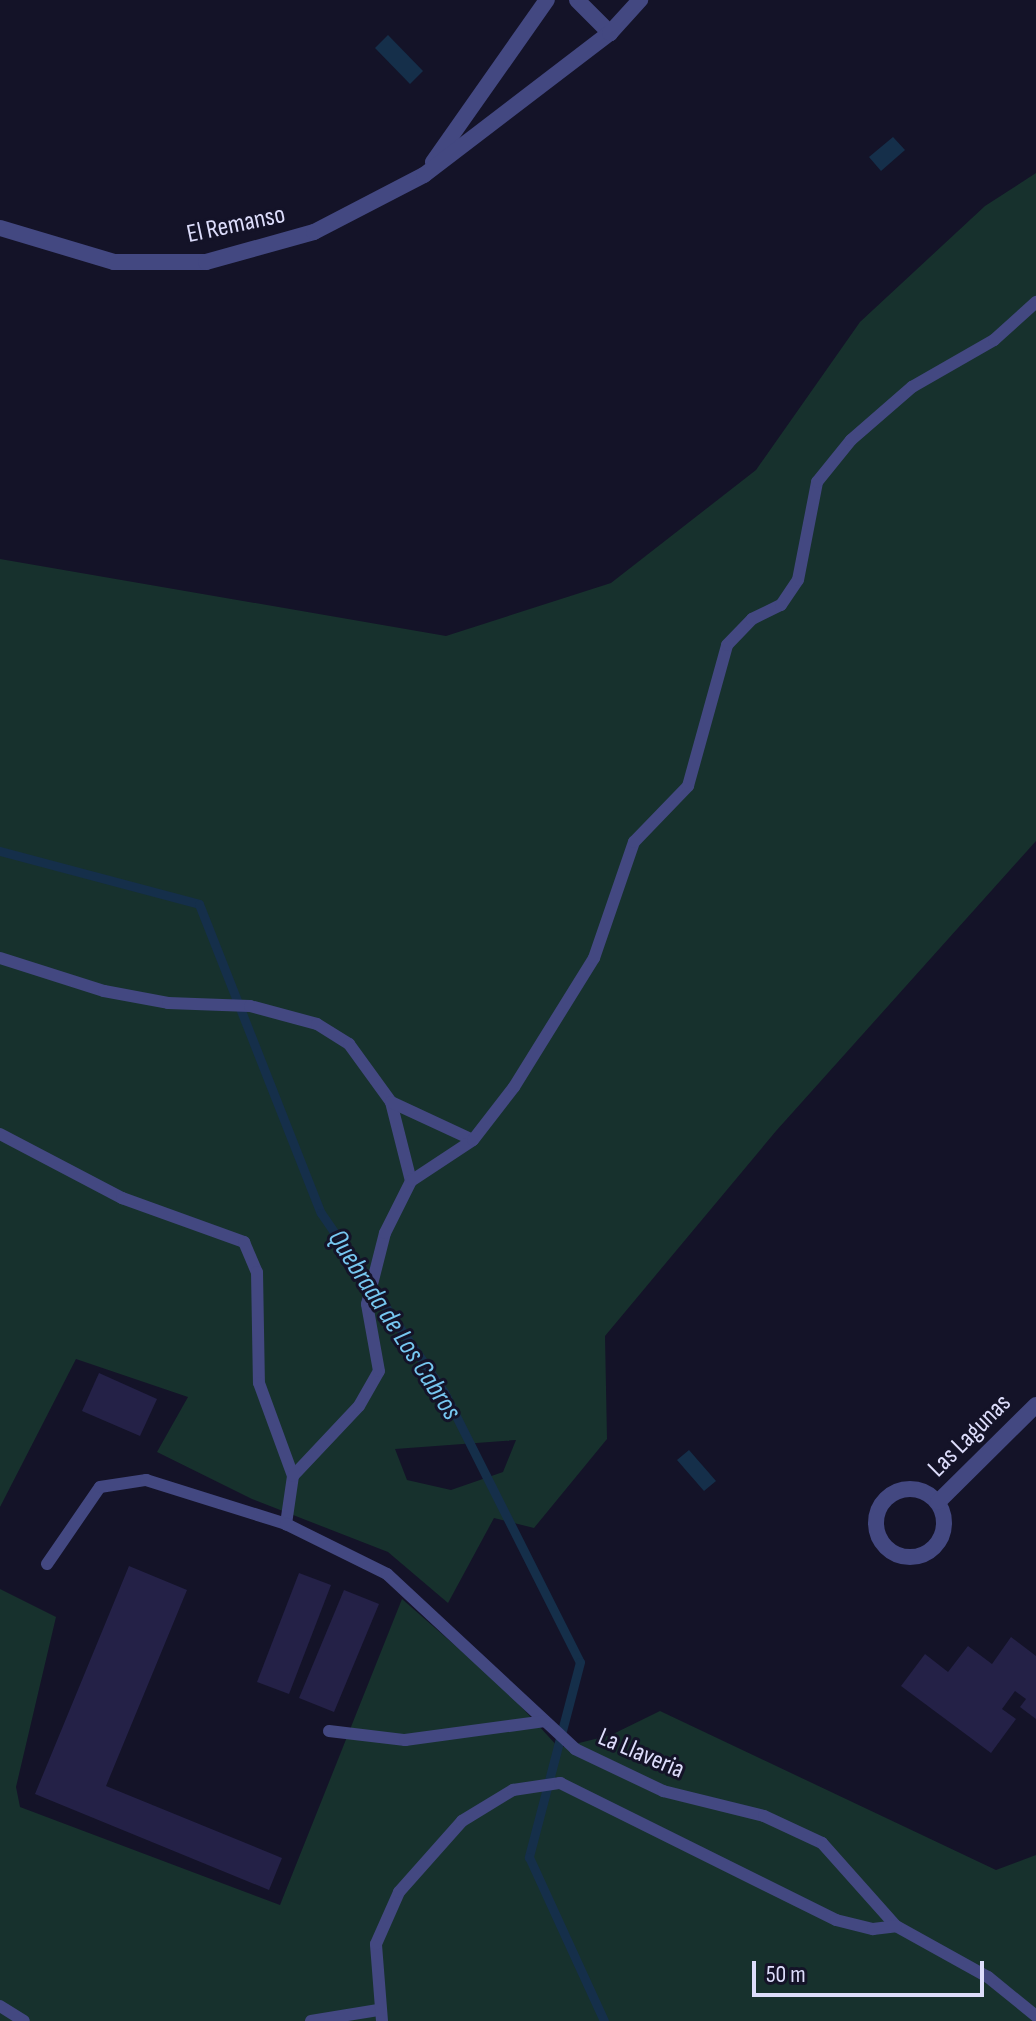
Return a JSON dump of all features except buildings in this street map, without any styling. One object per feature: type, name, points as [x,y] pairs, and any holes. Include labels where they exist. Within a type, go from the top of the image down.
[{"type":"street","name":"El Remanso","points":[[424,175],[547,0]]},
{"type":"street","points":[[577,0],[610,33]]},
{"type":"street","name":"El Remanso","points":[[0,228],[114,262],[206,262],[314,232],[424,175],[610,33],[640,0]]},
{"type":"street","name":"Las Lagunas","points":[[938,1502],[1036,1405]]},
{"type":"street","name":"Las Lagunas","points":[[910,1488],[938,1502],[943,1534],[927,1553],[904,1556],[882,1542],[876,1521],[888,1497],[910,1488]]},
{"type":"lane","points":[[293,1476],[359,1406],[379,1371],[367,1304],[385,1233],[411,1181],[473,1140],[514,1087],[594,958],[634,842],[688,786],[727,645],[752,619],[781,605],[798,580],[817,482],[851,440],[912,387],[994,340],[1036,302]]},
{"type":"lane","points":[[0,958],[104,991],[168,1003],[250,1006],[317,1024],[349,1044],[391,1102],[411,1181]]},
{"type":"lane","points":[[391,1102],[473,1140]]},
{"type":"lane","points":[[0,1134],[122,1198],[244,1242],[257,1272],[259,1383],[293,1476],[286,1524]]},
{"type":"lane","name":"La Llaveria","points":[[47,1564],[100,1487],[146,1480],[286,1524],[387,1574],[575,1749],[663,1791],[764,1816],[822,1843],[896,1926],[988,1977],[1036,2016]]},
{"type":"lane","points":[[329,1731],[405,1740],[545,1721]]},
{"type":"lane","points":[[311,2021],[380,2016],[376,1944],[399,1892],[462,1821],[513,1790],[560,1783],[836,1920],[873,1929],[896,1926]]},
{"type":"lane","points":[[0,2006],[24,2021]]},
{"type":"green space","points":[[1036,173],[1036,841],[776,1131],[605,1336],[607,1439],[534,1528],[494,1518],[448,1603],[388,1552],[252,1499],[157,1452],[188,1397],[76,1359],[0,1507],[0,559],[446,636],[611,583],[756,470],[860,322],[985,206]],"holes":[[[516,1440],[503,1472],[451,1490],[407,1480],[395,1449]]]},
{"type":"green space","points":[[0,1589],[56,1617],[16,1787],[20,1807],[280,1905],[402,1599],[506,1690],[559,1748],[611,1735],[660,1711],[996,1870],[1036,1855],[1036,2021],[0,2021]]},
{"type":"water","points":[[388,35],[423,71],[410,84],[375,48]]},
{"type":"water","points":[[893,137],[905,150],[881,171],[869,157]]},
{"type":"water","points":[[689,1450],[716,1481],[704,1491],[677,1460]]},
{"type":"waterway","name":"Quebrada de Los Cabros","points":[[0,851],[199,904],[321,1213],[444,1392],[580,1662],[529,1857],[604,2021]]}]
